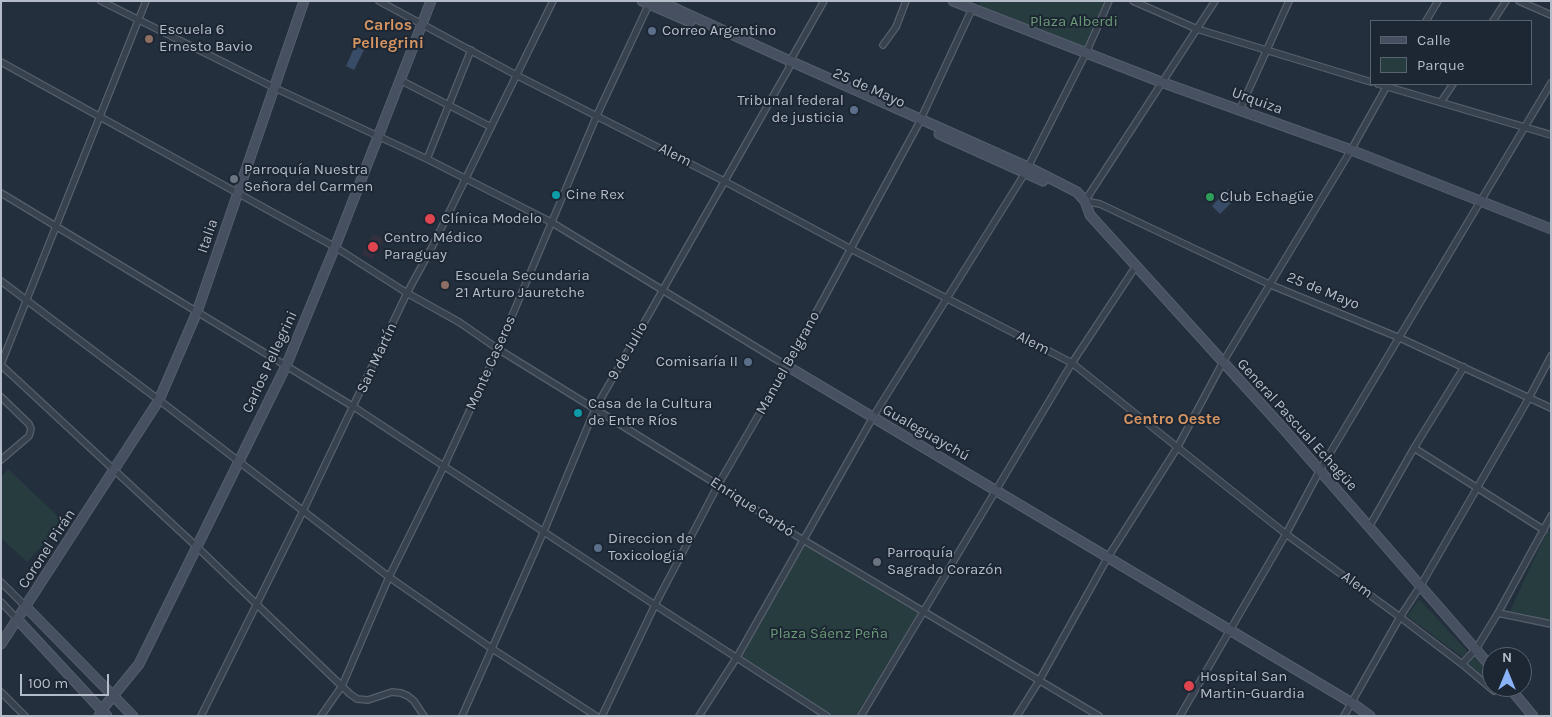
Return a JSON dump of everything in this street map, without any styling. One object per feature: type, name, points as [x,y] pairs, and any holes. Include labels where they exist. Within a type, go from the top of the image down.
[{"type":"street","name":"Gualeguaychú","points":[[101,1],[275,88],[427,159],[551,222],[873,419],[1352,703],[1370,716]]},
{"type":"street","points":[[146,1],[1,364],[357,699],[368,700],[392,692],[401,693],[414,701],[424,716]]},
{"type":"street","name":"Italia","points":[[115,470],[160,400],[197,312],[304,1]]},
{"type":"street","name":"Alem","points":[[379,1],[724,181],[850,250],[1072,363],[1286,534],[1400,617],[1482,681]]},
{"type":"street","name":"Carlos Pellegrini","points":[[102,714],[113,696],[139,664],[286,366],[430,1]]},
{"type":"street","name":"San Martín","points":[[200,716],[354,407],[407,293],[432,249],[553,1]]},
{"type":"street","name":"25 de Mayo","points":[[659,1],[789,65]]},
{"type":"street","name":"9 de Julio","points":[[462,716],[544,531],[595,409],[824,1]]},
{"type":"street","points":[[883,45],[896,27],[906,1]]},
{"type":"street","name":"Urquiza","points":[[953,1],[974,5],[1161,82],[1351,150],[1551,229]]},
{"type":"street","points":[[699,716],[737,657],[873,419],[1027,170],[1086,52],[1109,1]]},
{"type":"street","points":[[1133,1],[1197,29],[1370,82]]},
{"type":"street","points":[[1085,201],[1215,1]]},
{"type":"street","points":[[1240,109],[1289,1]]},
{"type":"street","points":[[1427,20],[1438,1]]},
{"type":"street","points":[[1494,20],[1506,1]]},
{"type":"street","points":[[1519,1],[1551,15]]},
{"type":"street","name":"25 de Mayo","points":[[647,2],[1027,170],[1085,201],[1100,204],[1271,285],[1400,338],[1551,408]]},
{"type":"street","name":"Monte Caseros","points":[[321,716],[342,686],[389,577],[444,466],[498,349],[647,2]]},
{"type":"street","name":"Manuel Belgrano","points":[[602,716],[655,605],[718,485],[787,366],[918,122],[974,5]]},
{"type":"street","points":[[427,159],[471,50]]},
{"type":"street","name":"Enrique Carbó","points":[[1,62],[334,247],[407,293],[459,322],[498,349],[718,485],[803,540],[1099,716]]},
{"type":"street","points":[[400,80],[491,127]]},
{"type":"street","points":[[1180,716],[1286,534],[1320,470],[1551,84]]},
{"type":"street","points":[[1017,716],[1040,680],[1108,558],[1177,448],[1223,362],[1351,150],[1387,85],[1551,135]]},
{"type":"street","points":[[1441,102],[1452,85]]},
{"type":"street","points":[[1,193],[354,407],[827,716]]},
{"type":"street","name":"General Pascual Echagüe","points":[[1085,201],[1090,215],[1320,470],[1482,656]]},
{"type":"street","points":[[860,716],[1072,363],[1136,266]]},
{"type":"street","points":[[1,281],[160,400],[389,577],[491,648],[596,716]]},
{"type":"street","points":[[1344,716],[1400,617],[1421,585],[1478,487],[1551,356]]},
{"type":"street","points":[[1368,527],[1464,367]]},
{"type":"street","points":[[1,397],[29,424],[31,432],[1,460]]},
{"type":"street","points":[[1414,448],[1547,526]]},
{"type":"street","name":"Coronel Pirán","points":[[1,644],[115,470]]},
{"type":"street","points":[[1462,664],[1476,649],[1551,516]]},
{"type":"street","points":[[1,582],[133,716]]},
{"type":"street","points":[[1,602],[102,714]]},
{"type":"street","points":[[1498,612],[1551,624]]},
{"type":"street","points":[[1,692],[25,716]]},
{"type":"street","points":[[1517,697],[1533,716]]},
{"type":"shaded area","name":"Centro Médico Paraguay","points":[[373,234],[384,239],[372,260],[362,254]]},
{"type":"green space","name":"Plaza Alberdi","points":[[981,1],[1105,1],[1085,47],[978,8]]},
{"type":"green space","points":[[8,469],[64,522],[27,562],[1,538],[1,477]]},
{"type":"green space","points":[[1547,531],[1551,531],[1551,620],[1510,611]]},
{"type":"green space","name":"Plaza Sáenz Peña","points":[[807,540],[920,612],[858,716],[831,716],[739,657]]},
{"type":"green space","points":[[1419,599],[1468,652],[1462,657],[1407,616]]},
{"type":"green space","points":[[1473,655],[1482,665],[1482,680],[1466,667]]},
{"type":"water","points":[[355,46],[364,50],[354,70],[346,66]]},
{"type":"water","points":[[1228,189],[1236,198],[1220,214],[1212,206]]},
{"type":"place","name":"Correo Argentino","points":[[652,31]]},
{"type":"place","name":"Escuela 6 Ernesto Bavio","points":[[149,39]]},
{"type":"place","name":"Tribunal federal de justicia","points":[[854,110]]},
{"type":"place","name":"Parroquía Nuestra Señora del Carmen","points":[[234,179]]},
{"type":"place","name":"Cine Rex","points":[[556,195]]},
{"type":"place","name":"Club Echagüe","points":[[1210,197]]},
{"type":"place","name":"Clínica Modelo","points":[[430,219]]},
{"type":"place","name":"Centro Médico Paraguay","points":[[373,247]]},
{"type":"place","name":"Escuela Secundaria 21 Arturo Jauretche","points":[[445,285]]},
{"type":"place","name":"Comisaría II","points":[[748,362]]},
{"type":"place","name":"Casa de la Cultura de Entre Ríos","points":[[578,413]]},
{"type":"place","name":"Direccion de Toxicologia","points":[[598,548]]},
{"type":"place","name":"Parroquía Sagrado Corazón","points":[[877,562]]},
{"type":"place","name":"Hospital San Martin-Guardia","points":[[1189,686]]},
{"type":"district","name":"Carlos Pellegrini","points":[[388,34]]},
{"type":"district","name":"Centro Oeste","points":[[1172,419]]}]
